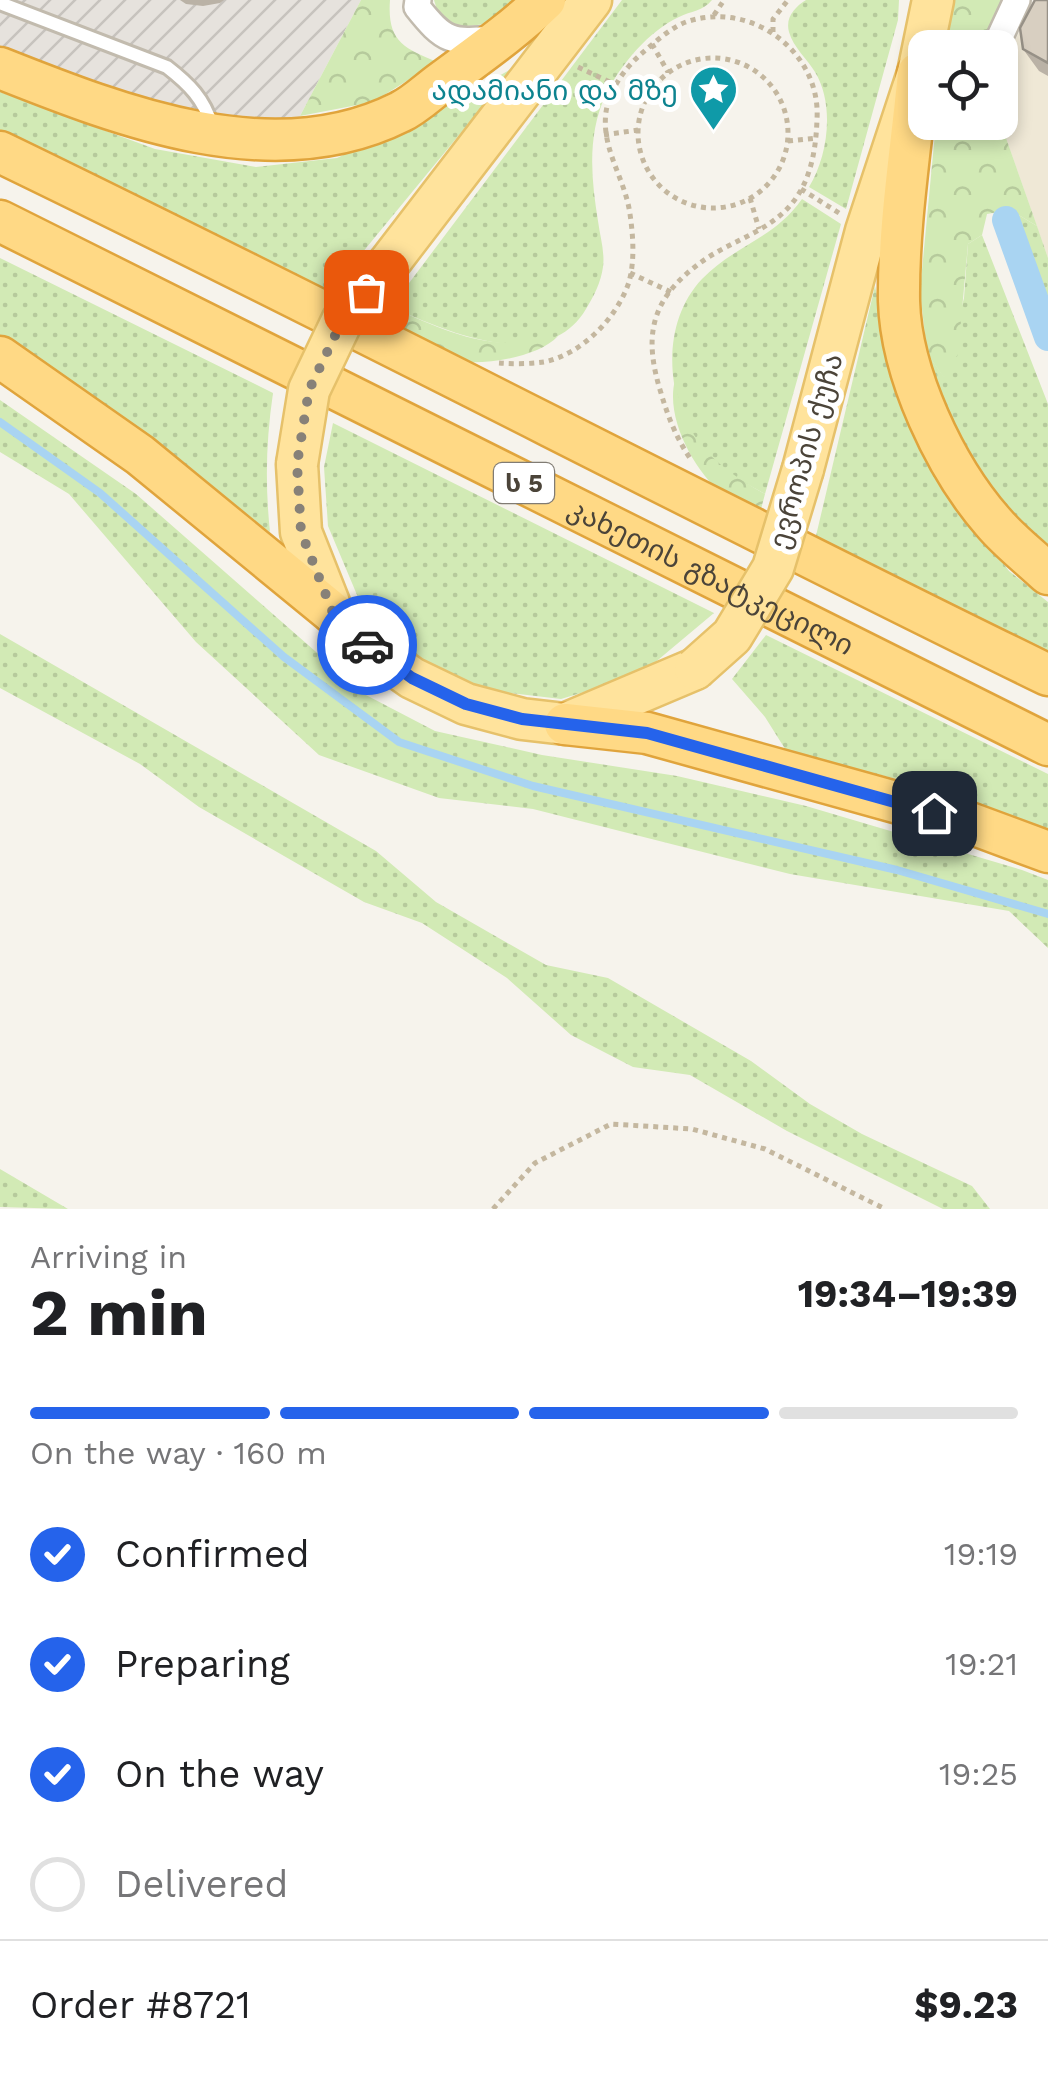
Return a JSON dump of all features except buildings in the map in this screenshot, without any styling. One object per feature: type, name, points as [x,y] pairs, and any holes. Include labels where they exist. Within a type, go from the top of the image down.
[{"type":"highway","points":[[0,68],[61,93],[168,126],[263,140],[342,134],[401,112],[545,0]]},
{"type":"highway","points":[[912,140],[899,304],[918,391],[936,435],[992,522],[1048,574]]},
{"type":"highway","name":"ს 5","points":[[0,152],[1048,675]]},
{"type":"highway","name":"კახეთის გზატკეცილი","points":[[0,221],[1048,745]]},
{"type":"highway","points":[[0,357],[140,455],[333,613]]},
{"type":"highway","points":[[565,724],[647,733],[967,822],[1048,852]]},
{"type":"main road","points":[[565,724],[522,719],[466,704],[412,678],[374,651],[333,613],[301,532],[297,464],[309,390],[342,321],[591,0]]},
{"type":"main road","name":"ევროპის ქუჩა","points":[[927,30],[933,0]]},
{"type":"main road","name":"ევროპის ქუჩა","points":[[565,724],[695,669],[732,636],[773,568],[866,231],[908,103]]},
{"type":"street","points":[[418,0],[417,7],[436,30],[456,42],[498,38]]},
{"type":"street","points":[[1002,30],[1017,0]]},
{"type":"lane","points":[[0,3],[167,67],[187,82],[206,105],[214,133]]},
{"type":"path","points":[[714,16],[724,0]]},
{"type":"path","points":[[773,33],[774,20],[788,0]]},
{"type":"path","points":[[495,364],[546,362],[583,344],[600,330],[617,306],[633,258],[628,198],[604,135],[606,108],[631,63],[685,22],[714,16],[743,19],[773,33],[806,68],[818,105],[812,169],[786,210],[696,266],[658,310],[651,329],[650,359],[678,442],[696,467]]},
{"type":"path","points":[[652,44],[668,72]]},
{"type":"path","points":[[550,54],[616,85]]},
{"type":"path","points":[[718,57],[743,63],[763,76],[778,95],[787,117],[788,141],[782,164],[769,183],[750,198],[728,207],[704,208],[681,201],[660,186],[644,165],[638,130],[640,114],[650,90],[668,72],[692,60],[718,57]]},
{"type":"path","points":[[604,135],[638,130]]},
{"type":"path","points":[[788,141],[816,138]]},
{"type":"path","points":[[801,189],[866,231]]},
{"type":"path","points":[[750,198],[760,229]]},
{"type":"path","points":[[630,273],[671,292]]},
{"type":"path","points":[[493,1209],[536,1163],[610,1124],[692,1129],[764,1149],[885,1209]]},
{"type":"shaded area","points":[[0,0],[361,0],[300,116],[300,126],[162,111],[0,52]]},
{"type":"shaded area","points":[[1035,0],[1048,0],[1048,258],[1007,140],[1018,140],[1018,34]]},
{"type":"green space","points":[[361,0],[390,0],[391,25],[400,41],[437,62],[373,102],[300,116]]},
{"type":"green space","points":[[434,0],[515,0],[493,23],[453,28],[438,13]]},
{"type":"green space","points":[[622,0],[712,0],[668,23],[647,40],[628,60],[606,94],[596,125],[592,157],[603,267],[586,309],[568,329],[546,341],[521,344],[465,336],[391,307]]},
{"type":"green space","points":[[806,0],[899,0],[898,20],[846,209],[809,187],[825,146],[827,115],[821,85],[789,32],[792,13]]},
{"type":"green space","points":[[949,0],[1002,0],[988,30],[945,30]]},
{"type":"green space","points":[[515,67],[325,298],[0,137],[0,92],[155,149],[256,167],[337,158]]},
{"type":"green space","points":[[934,140],[1007,140],[1037,226],[1010,210],[987,214],[982,235],[968,244],[958,354],[944,378],[927,353],[920,291]]},
{"type":"green space","points":[[802,199],[841,224],[765,494],[728,473],[698,444],[687,425],[674,382],[674,338],[679,316],[702,279],[779,224]]},
{"type":"green space","points":[[1010,210],[1037,226],[1048,258],[1048,315]]},
{"type":"green space","points":[[982,235],[1048,404],[1048,556],[981,483],[927,353],[944,377],[964,298],[968,244]]},
{"type":"green space","points":[[0,258],[273,393],[267,462],[270,532],[0,347]]},
{"type":"green space","points":[[875,286],[898,391],[938,477],[1009,571],[1048,602],[1048,659],[815,540]]},
{"type":"green space","points":[[391,307],[453,332],[492,342],[558,336],[537,350],[508,359],[451,360],[378,325]]},
{"type":"green space","points":[[675,380],[686,419],[705,449],[731,473],[765,494],[760,513],[723,495],[692,458],[674,410]]},
{"type":"green space","points":[[0,400],[136,494],[364,694],[435,731],[542,755],[677,776],[806,806],[1022,870],[1048,880],[1048,948],[1009,911],[790,874],[533,809],[439,798],[319,755],[196,642],[69,494],[0,452]]},
{"type":"green space","points":[[333,423],[714,613],[640,675],[561,699],[486,690],[422,661],[360,602],[328,526],[324,467]]},
{"type":"green space","points":[[0,634],[376,851],[436,902],[546,965],[608,978],[751,1061],[810,1104],[862,1134],[972,1186],[990,1209],[943,1209],[787,1131],[690,1075],[633,1067],[571,1035],[507,978],[422,923],[364,902],[199,807],[140,764],[0,688]]},
{"type":"green space","points":[[766,635],[1048,774],[1048,831],[905,781],[787,752],[765,717],[732,679]]},
{"type":"green space","points":[[0,1169],[68,1209],[0,1207]]},
{"type":"waterway","points":[[1006,220],[1048,337]]},
{"type":"waterway","points":[[0,422],[100,493],[284,657],[399,742],[533,786],[897,870],[1048,914]]},
{"type":"way so far","points":[[366,292],[342,321],[309,390],[297,464],[301,532],[333,613],[367,645]]},
{"type":"place","name":"ადამიანი და მზე","points":[[713,132]]},
{"type":"route","points":[[367,645],[412,678],[466,704],[522,719],[647,733],[934,813]]}]
